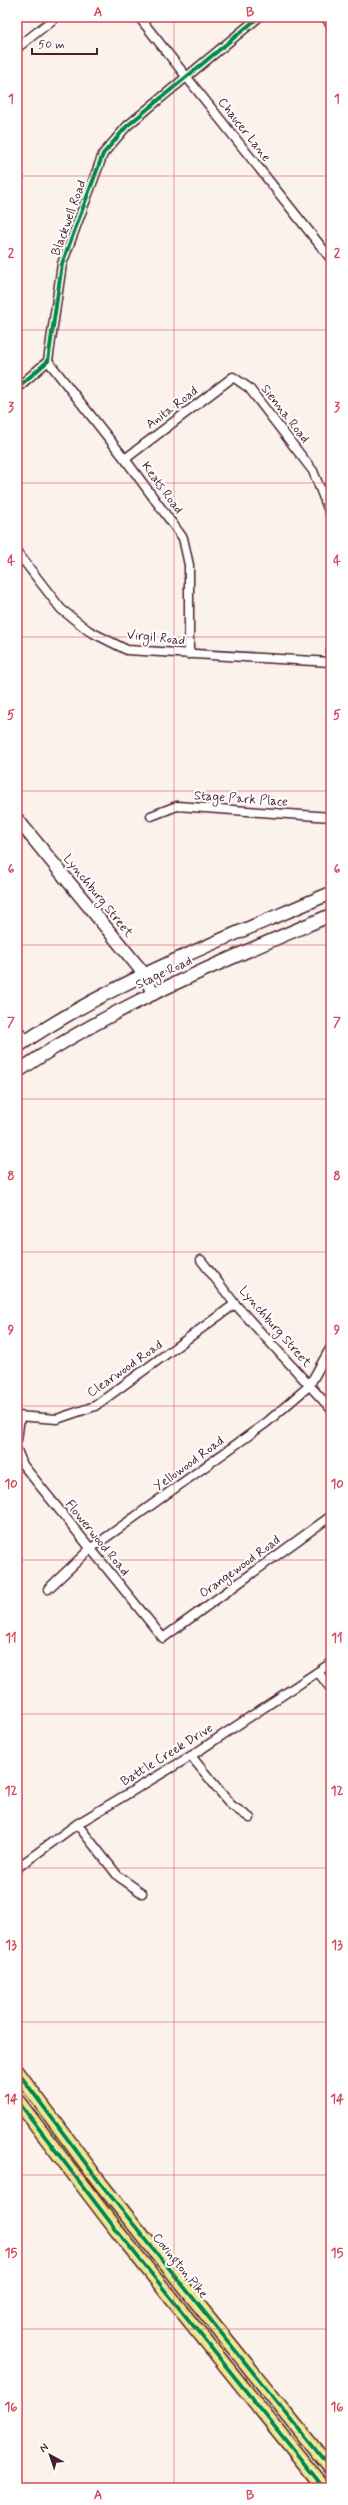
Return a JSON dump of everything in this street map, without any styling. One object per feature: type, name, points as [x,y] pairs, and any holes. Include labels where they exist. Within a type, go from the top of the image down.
[{"type":"main road","name":"Lynchburg Street","points":[[17,819],[145,975],[153,994]]},
{"type":"main road","name":"Stage Road","points":[[22,1044],[95,1001],[145,975],[331,893]]},
{"type":"main road","name":"Stage Road","points":[[17,1072],[108,1016],[153,994],[331,915]]},
{"type":"main road","name":"Covington Pike","points":[[17,2071],[101,2184],[331,2469]]},
{"type":"main road","name":"Covington Pike","points":[[17,2100],[117,2231],[324,2488]]},
{"type":"street","points":[[17,48],[56,17]]},
{"type":"street","name":"Chaucer Lane","points":[[139,17],[331,259]]},
{"type":"street","name":"Blackwell Road","points":[[48,362],[62,264],[103,154],[127,126],[259,17]]},
{"type":"street","points":[[325,17],[331,25]]},
{"type":"street","points":[[17,388],[48,362]]},
{"type":"street","name":"Keats Road","points":[[48,362],[125,459],[183,538],[189,565],[189,654]]},
{"type":"street","name":"Anita Road","points":[[125,459],[233,377]]},
{"type":"street","name":"Sienna Road","points":[[233,377],[249,388],[313,471],[331,516]]},
{"type":"street","name":"Virgil Road","points":[[17,552],[61,609],[89,632],[127,650],[331,662]]},
{"type":"street","points":[[331,650],[331,662]]},
{"type":"street","name":"Stage Park Place","points":[[151,816],[177,806],[331,817]]},
{"type":"street","points":[[17,1028],[22,1044]]},
{"type":"street","name":"Lynchburg Street","points":[[200,1260],[235,1304],[308,1386],[331,1409]]},
{"type":"street","name":"Clearwood Road","points":[[18,1417],[57,1419],[95,1406],[235,1304]]},
{"type":"street","name":"Yellowood Road","points":[[48,1589],[90,1549],[266,1423],[308,1386],[331,1347]]},
{"type":"street","points":[[17,1440],[18,1417]]},
{"type":"street","name":"Flowerwood Road","points":[[17,1450],[23,1465],[163,1638]]},
{"type":"street","name":"Orangewood Road","points":[[163,1638],[331,1516]]},
{"type":"street","name":"Battle Creek Drive","points":[[17,1868],[77,1824],[192,1756],[331,1663]]},
{"type":"street","points":[[318,1672],[331,1689]]},
{"type":"street","points":[[192,1756],[230,1805],[250,1818]]},
{"type":"street","points":[[77,1824],[118,1876],[142,1893]]},
{"type":"cycle path","points":[[17,388],[48,361],[62,264],[103,154],[127,126],[259,17]]},
{"type":"cycle path","points":[[17,2071],[101,2184],[331,2469]]},
{"type":"cycle path","points":[[17,2100],[117,2231],[324,2488]]}]
